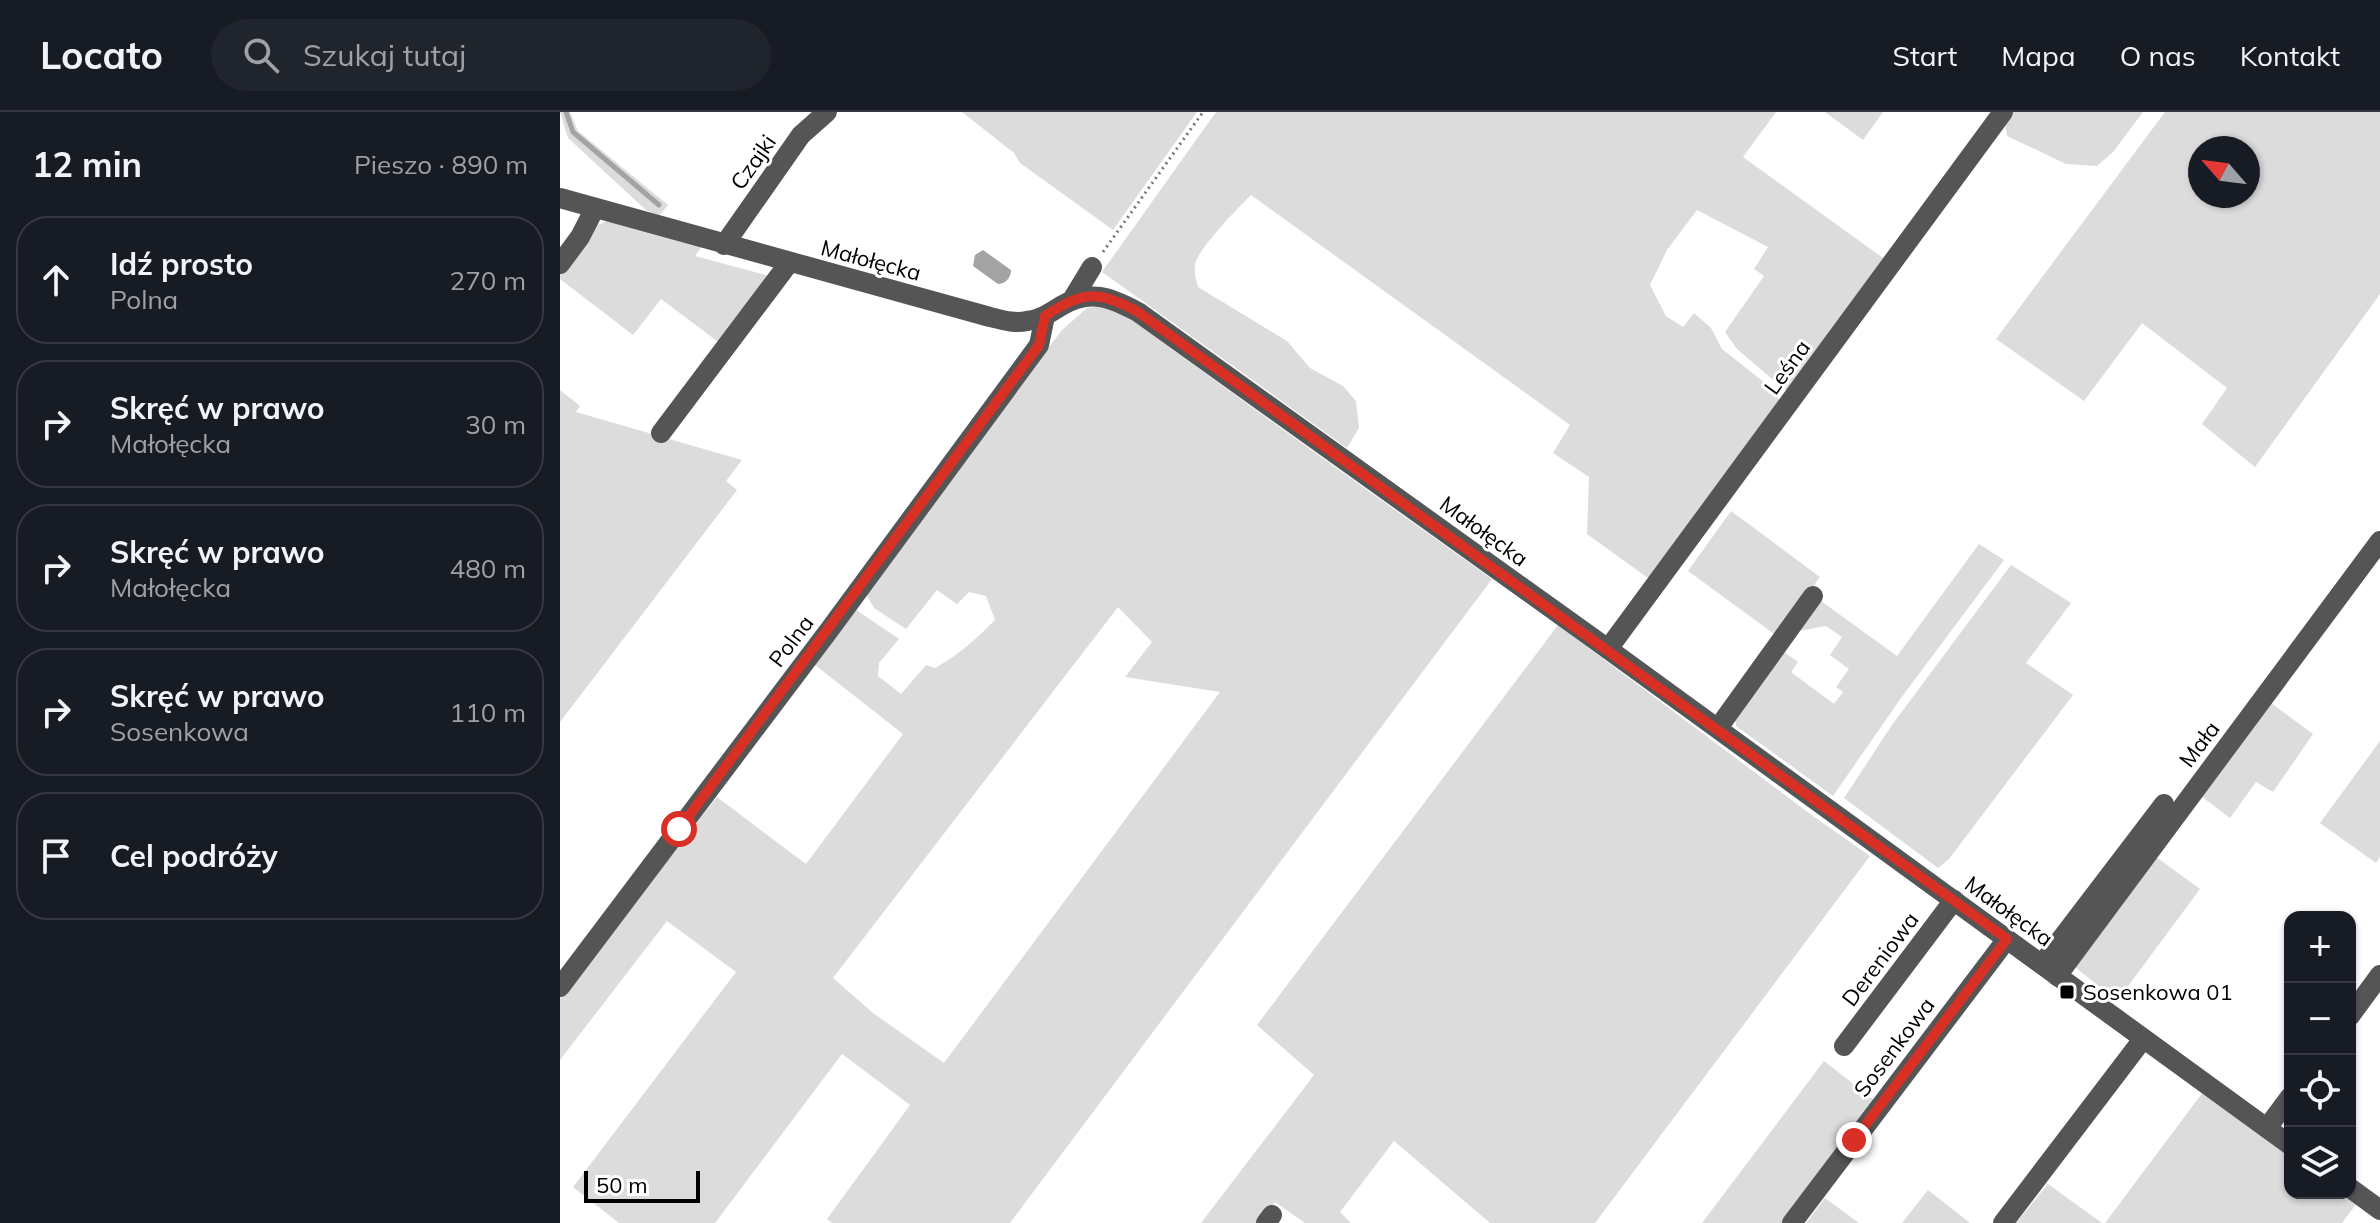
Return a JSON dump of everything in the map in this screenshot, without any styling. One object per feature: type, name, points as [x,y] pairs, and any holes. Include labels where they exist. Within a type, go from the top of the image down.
[{"type":"street","name":"Czajki","points":[[724,245],[796,142],[811,124],[827,112]]},
{"type":"street","name":"Leśna","points":[[1608,649],[2003,112]]},
{"type":"street","name":"Małołęcka","points":[[560,198],[990,317],[1020,322],[1045,316],[1072,300],[1092,295],[1138,312],[1718,728],[2284,1141]]},
{"type":"street","points":[[560,264],[580,237],[595,208]]},
{"type":"street","points":[[661,433],[789,263]]},
{"type":"street","points":[[1072,300],[1092,267]]},
{"type":"street","name":"Polna","points":[[560,987],[1039,345],[1045,316]]},
{"type":"street","name":"Mała","points":[[2050,970],[2380,541]]},
{"type":"street","points":[[1718,728],[1813,596]]},
{"type":"street","points":[[2050,970],[2164,804]]},
{"type":"street","name":"Dereniowa","points":[[1844,1046],[1954,900]]},
{"type":"street","name":"Sosenkowa","points":[[1792,1223],[2007,939]]},
{"type":"street","points":[[2356,1008],[2380,975]]},
{"type":"street","points":[[2003,1223],[2143,1039]]},
{"type":"street","points":[[2267,1128],[2284,1105]]},
{"type":"street","points":[[2356,1192],[2380,1210]]},
{"type":"path","points":[[1092,267],[1203,112]]},
{"type":"shaded area","points":[[560,112],[570,112],[578,131],[668,205],[659,216],[646,210],[568,138]]},
{"type":"shaded area","points":[[962,112],[1197,112],[1113,230],[1020,163],[1014,153]]},
{"type":"shaded area","points":[[1216,112],[1776,112],[1743,157],[1883,258],[1791,395],[1737,349],[1725,332],[1764,276],[1754,269],[1768,247],[1697,210],[1667,250],[1650,285],[1666,316],[1683,327],[1694,313],[1711,328],[1722,349],[1774,390],[1782,405],[1652,581],[1587,534],[1589,477],[1553,453],[1570,425],[1251,195],[1200,254],[1195,268],[1198,287],[1287,341],[1310,368],[1343,386],[1356,401],[1359,428],[1347,448],[1102,272]]},
{"type":"shaded area","points":[[1825,112],[1883,112],[1863,140]]},
{"type":"shaded area","points":[[2013,112],[2143,112],[2113,152],[2097,166],[2066,164],[2007,136],[2005,123]]},
{"type":"shaded area","points":[[2165,112],[2380,112],[2380,294],[2255,467],[2202,424],[2227,388],[2142,323],[2084,401],[1996,339]]},
{"type":"shaded area","points":[[610,220],[702,246],[695,256],[773,277],[721,344],[661,299],[633,335],[560,279],[560,274],[595,226]]},
{"type":"shaded area","points":[[983,250],[1011,270],[1005,282],[998,284],[973,266],[975,255]]},
{"type":"shaded area","points":[[1101,306],[1121,312],[1492,579],[1010,1223],[832,1223],[827,1219],[910,1105],[842,1054],[715,1223],[619,1223],[573,1187],[736,972],[667,921],[560,1060],[560,998],[717,797],[806,864],[903,734],[810,661],[852,607],[899,639],[879,663],[878,676],[901,694],[926,665],[935,668],[952,658],[995,620],[986,596],[969,592],[957,604],[937,590],[906,629],[874,608],[864,591],[1062,330],[1087,308]],"holes":[[[1118,607],[1152,642],[1125,677],[1220,692],[944,1063],[873,1013],[833,978]]]},
{"type":"shaded area","points":[[560,390],[580,406],[576,412],[742,460],[726,481],[737,490],[560,722]]},
{"type":"shaded area","points":[[1731,511],[1820,577],[1777,636],[1688,571]]},
{"type":"shaded area","points":[[1979,544],[2004,560],[1901,698],[1833,796],[1736,726],[1735,715],[1783,651],[1798,662],[1791,672],[1834,704],[1843,692],[1836,687],[1849,669],[1830,655],[1842,637],[1826,626],[1798,631],[1821,601],[1897,656]]},
{"type":"shaded area","points":[[2011,565],[2071,603],[2026,663],[2073,695],[1949,859],[1938,868],[1844,798],[1892,725]]},
{"type":"shaded area","points":[[1558,625],[1870,856],[1595,1223],[1490,1223],[1394,1141],[1340,1212],[1351,1223],[1305,1223],[1275,1202],[1259,1223],[1201,1223],[1314,1075],[1257,1025]]},
{"type":"shaded area","points":[[2271,703],[2313,734],[2273,792],[2256,782],[2230,818],[2201,796]]},
{"type":"shaded area","points":[[2380,741],[2380,857],[2376,863],[2320,823]]},
{"type":"shaded area","points":[[2156,857],[2200,889],[2117,1001],[2075,967]]},
{"type":"shaded area","points":[[1824,1061],[1874,1100],[1783,1223],[1702,1223]]},
{"type":"shaded area","points":[[2203,1092],[2284,1151],[2284,1199],[2351,1199],[2357,1203],[2342,1223],[2105,1223]]},
{"type":"shaded area","points":[[2048,1184],[2102,1223],[2016,1223]]},
{"type":"shaded area","points":[[1928,1190],[1970,1223],[1902,1223]]},
{"type":"shaded area","points":[[1825,1198],[1859,1223],[1806,1223]]},
{"type":"waterway","points":[[566,112],[573,132],[659,205]]},
{"type":"place","name":"Sosenkowa 01","points":[[2067,992]]},
{"type":"route","points":[[679,829],[1039,345],[1045,316],[1072,300],[1092,295],[1101,297],[1138,312],[2007,939],[1854,1140]]}]
